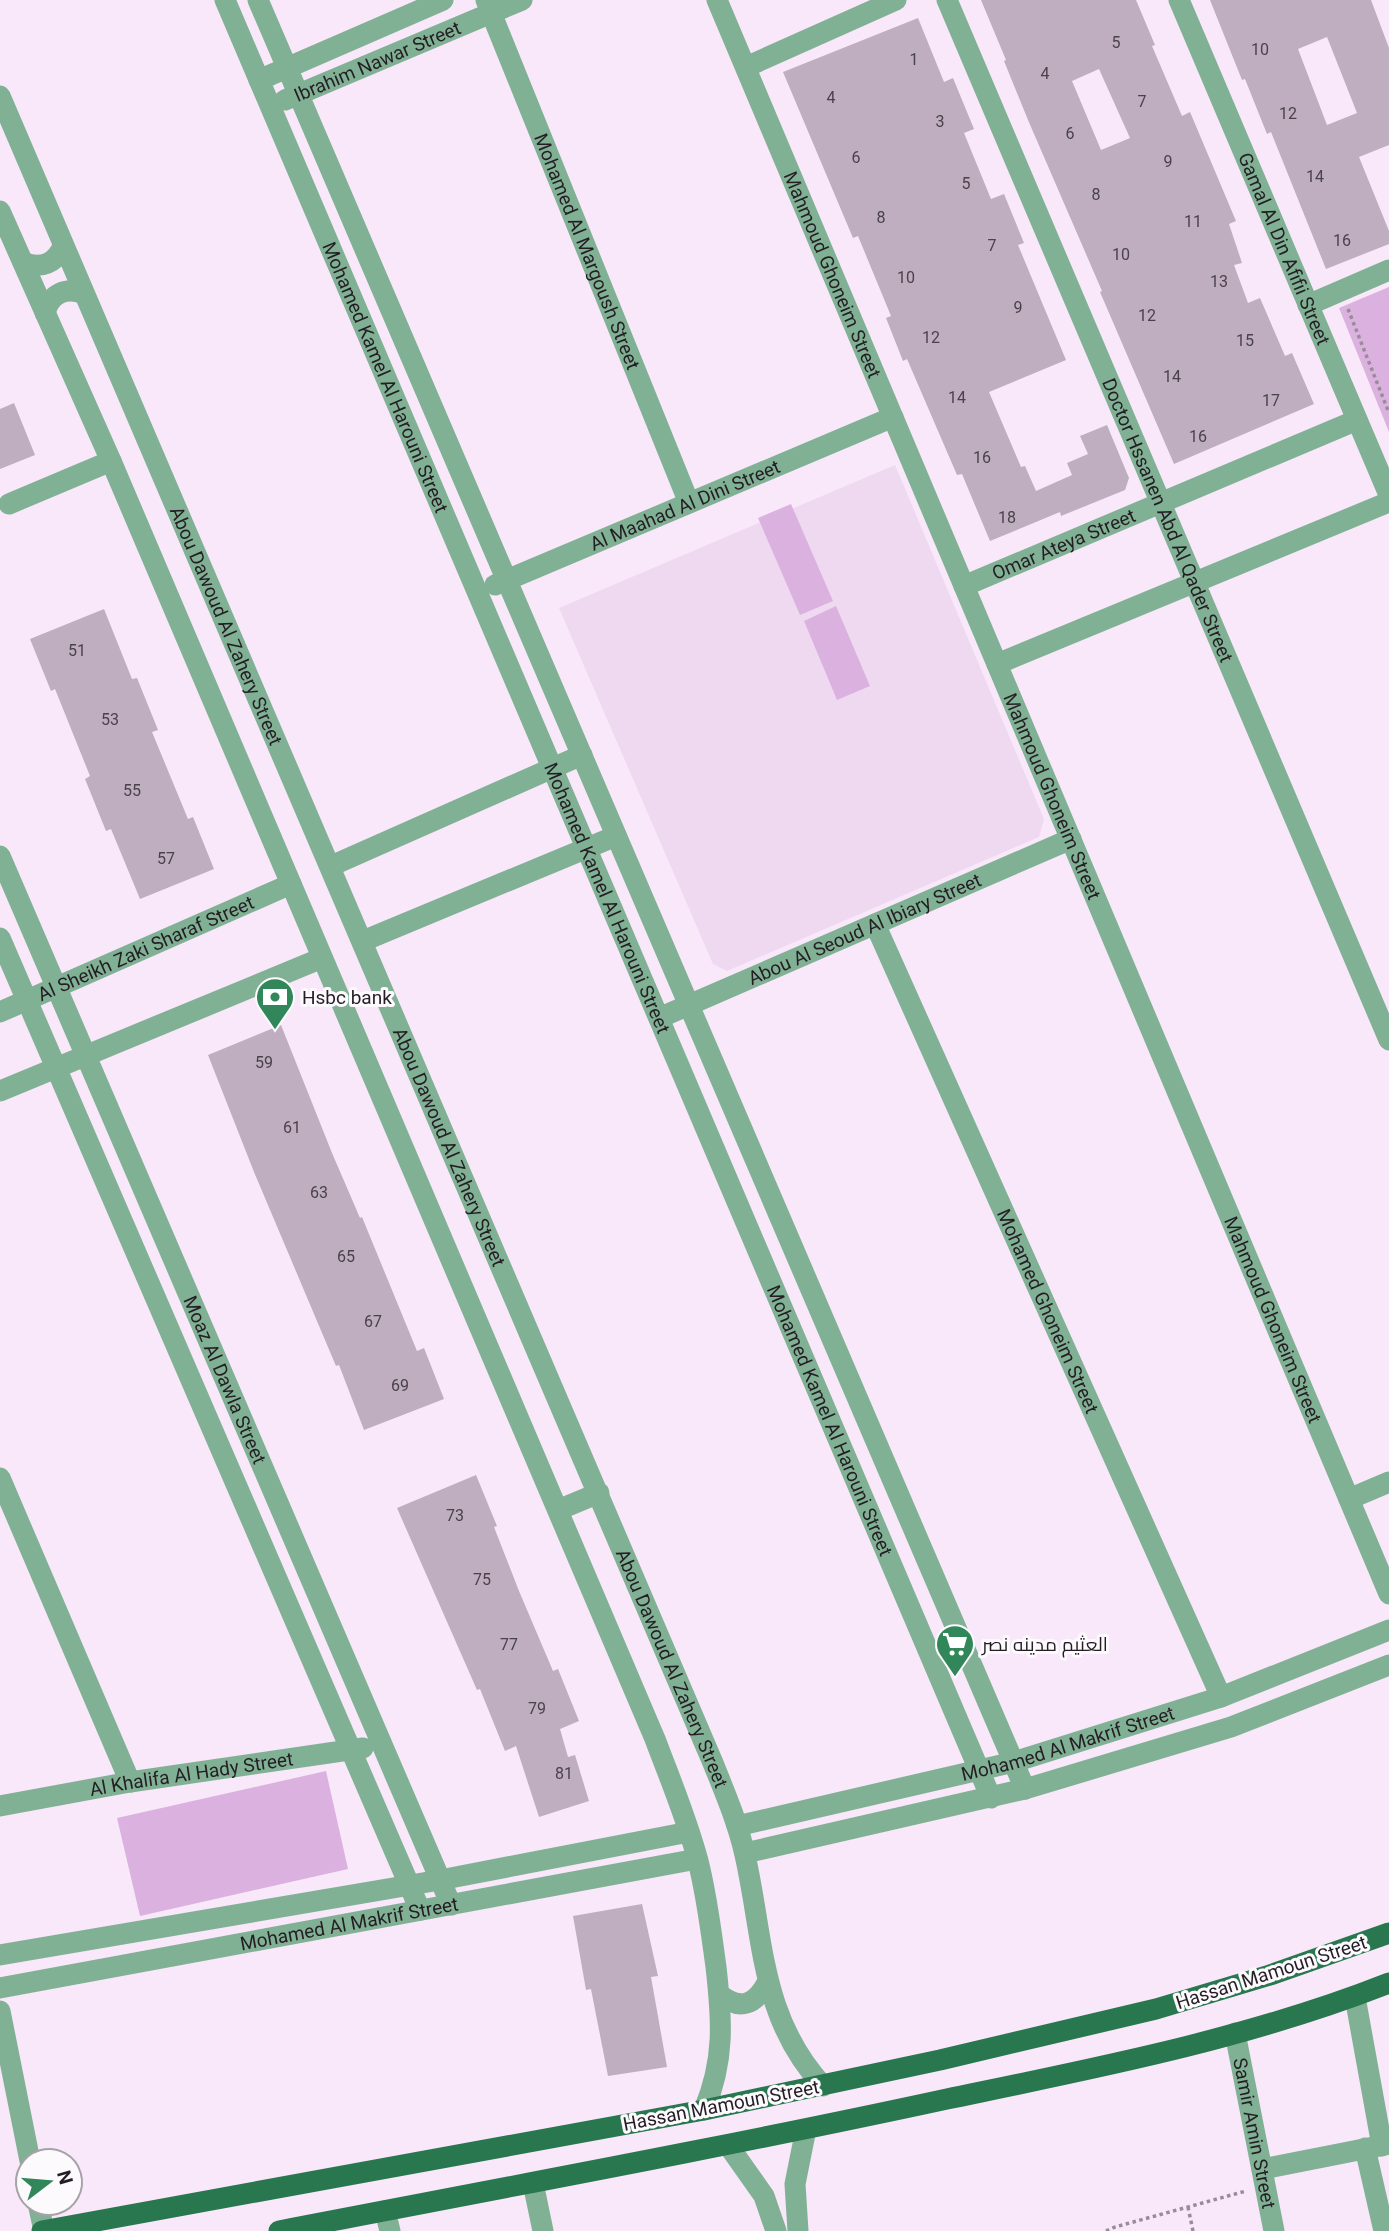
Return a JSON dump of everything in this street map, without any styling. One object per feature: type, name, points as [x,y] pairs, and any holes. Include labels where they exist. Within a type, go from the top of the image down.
[{"type":"main road","name":"Hassan Mamoun Street","points":[[43,2231],[823,2086],[1156,2009],[1270,1975],[1389,1933]]},
{"type":"main road","name":"Hassan Mamoun Street","points":[[279,2231],[388,2221],[533,2183],[729,2145],[1163,2053],[1355,1997],[1389,1983]]},
{"type":"street","name":"Mohamed Kamel Al Harouni Street","points":[[225,0],[991,1798]]},
{"type":"street","name":"Mohamed Kamel Al Harouni Street","points":[[258,0],[1025,1789]]},
{"type":"street","name":"Ibrahim Nawar Street","points":[[259,80],[443,0]]},
{"type":"street","name":"Ibrahim Nawar Street","points":[[270,106],[489,6],[522,0]]},
{"type":"street","name":"Mahmoud Ghoneim Street","points":[[717,0],[1389,1594]]},
{"type":"street","points":[[746,67],[896,0]]},
{"type":"street","name":"Doctor Hssanen Abd Al Qader Street","points":[[947,0],[1389,1040]]},
{"type":"street","name":"Gamal Al Din Afifii Street","points":[[1179,0],[1389,495]]},
{"type":"street","name":"Mohamed Al Margoush Street","points":[[489,6],[690,503]]},
{"type":"street","name":"Abou Dawoud Al Zahery Street","points":[[0,96],[713,1763],[745,1853],[768,1981],[786,2035],[823,2086]]},
{"type":"street","points":[[0,211],[111,461],[656,1739],[697,1859],[710,1925],[719,1994],[721,2052],[718,2072],[704,2110]]},
{"type":"street","points":[[23,262],[37,266],[50,262],[63,246]]},
{"type":"street","points":[[1308,305],[1389,270]]},
{"type":"street","points":[[46,313],[51,300],[62,292],[70,290],[84,293]]},
{"type":"street","name":"Al Maahad Al Dini Street","points":[[477,592],[893,417]]},
{"type":"street","name":"Omar Ateya Street","points":[[964,586],[1357,420]]},
{"type":"street","points":[[9,504],[111,461]]},
{"type":"street","points":[[997,664],[1389,502]]},
{"type":"street","points":[[331,866],[582,755]]},
{"type":"street","points":[[363,941],[616,836]]},
{"type":"street","name":"Abou Al Seoud Al Ibiary Street","points":[[659,1018],[1071,839]]},
{"type":"street","name":"Moaz Al Dawla Street","points":[[0,856],[451,1905]]},
{"type":"street","name":"Al Sheikh Zaki Sharaf Street","points":[[0,1012],[291,884]]},
{"type":"street","name":"Mohamed Ghoneim Street","points":[[875,924],[1221,1697]]},
{"type":"street","name":"Moaz Al Dawla Street","points":[[0,938],[420,1910]]},
{"type":"street","points":[[0,1091],[322,958]]},
{"type":"street","points":[[0,1478],[130,1782]]},
{"type":"street","points":[[1349,1499],[1389,1482]]},
{"type":"street","points":[[558,1510],[599,1493]]},
{"type":"street","name":"Mohamed Al Makrif Street","points":[[737,1826],[1013,1762],[1221,1697],[1389,1630]]},
{"type":"street","name":"Mohamed Al Makrif Street","points":[[745,1853],[1025,1789],[1231,1727],[1389,1665]]},
{"type":"street","name":"Al Khalifa Al Hady Street","points":[[0,1806],[130,1782],[383,1746]]},
{"type":"street","name":"Mohamed Al Makrif Street","points":[[0,1955],[440,1880],[689,1832]]},
{"type":"street","name":"Mohamed Al Makrif Street","points":[[0,1988],[697,1859]]},
{"type":"street","points":[[719,1994],[736,2004],[745,2004],[761,1994],[768,1981]]},
{"type":"street","points":[[1355,1997],[1379,2146],[1384,2231]]},
{"type":"street","points":[[0,2011],[27,2147]]},
{"type":"street","name":"Samir Amin Street","points":[[1235,2033],[1274,2231]]},
{"type":"street","points":[[798,2231],[795,2200],[797,2167],[806,2129]]},
{"type":"street","points":[[729,2145],[753,2178],[773,2221]]},
{"type":"street","points":[[1263,2177],[1379,2146]]},
{"type":"street","points":[[533,2183],[543,2231]]},
{"type":"street","points":[[773,2221],[777,2201],[783,2198],[795,2200]]},
{"type":"path","points":[[1357,306],[1346,310],[1389,413]]},
{"type":"path","points":[[1383,399],[1389,397]]},
{"type":"path","points":[[1106,2231],[1188,2207],[1263,2177]]},
{"type":"path","points":[[1188,2207],[1193,2231]]},
{"type":"shaded area","points":[[1389,287],[1389,432],[1339,308]]},
{"type":"shaded area","points":[[895,465],[1044,819],[1039,837],[727,971],[713,964],[559,608]]},
{"type":"shaded area","points":[[791,504],[833,601],[800,615],[758,518]]},
{"type":"shaded area","points":[[836,606],[870,686],[837,700],[804,621]]},
{"type":"shaded area","points":[[326,1771],[348,1869],[140,1916],[117,1818]]},
{"type":"building","points":[[981,0],[1136,0],[1182,116],[1190,112],[1236,221],[1229,224],[1242,263],[1234,265],[1248,303],[1260,298],[1285,356],[1292,353],[1314,404],[1174,464],[1028,120],[1004,61],[1006,60]],"holes":[[[1099,69],[1130,138],[1101,150],[1072,81]]]},
{"type":"building","points":[[1210,0],[1371,0],[1389,48],[1389,145],[1359,157],[1389,231],[1389,244],[1326,269],[1271,132],[1267,134],[1245,79],[1242,80]],"holes":[[[1327,37],[1357,113],[1327,125],[1298,49]]]},
{"type":"building","points":[[918,18],[944,82],[953,78],[974,129],[964,133],[991,199],[1004,194],[1024,243],[1018,245],[1066,360],[989,392],[1021,467],[1025,466],[1036,491],[1072,475],[1067,463],[1088,454],[1080,436],[1107,425],[1129,478],[1125,490],[1061,516],[1060,512],[990,541],[962,474],[957,475],[907,359],[903,361],[886,318],[891,316],[858,236],[853,238],[783,72]]},
{"type":"building","points":[[14,403],[35,455],[0,469],[0,409]]},
{"type":"building","points":[[104,609],[132,679],[137,678],[158,730],[152,732],[188,819],[193,817],[214,869],[140,899],[111,829],[106,831],[85,779],[90,776],[55,689],[51,691],[30,639]]},
{"type":"building","points":[[281,1025],[332,1153],[360,1218],[362,1217],[417,1351],[424,1348],[444,1399],[364,1430],[339,1365],[336,1366],[254,1172],[208,1055]]},
{"type":"building","points":[[476,1475],[519,1591],[553,1671],[558,1669],[579,1721],[560,1729],[568,1757],[575,1755],[589,1801],[539,1817],[516,1746],[505,1751],[480,1689],[477,1690],[397,1508]]},
{"type":"building","points":[[642,1904],[658,1976],[651,1977],[667,2067],[608,2076],[591,1989],[586,1990],[573,1916]]},
{"type":"place","name":"Hsbc bank","points":[[275,1031]]},
{"type":"place","name":"العثيم مدينه نصر","points":[[955,1678]]}]
